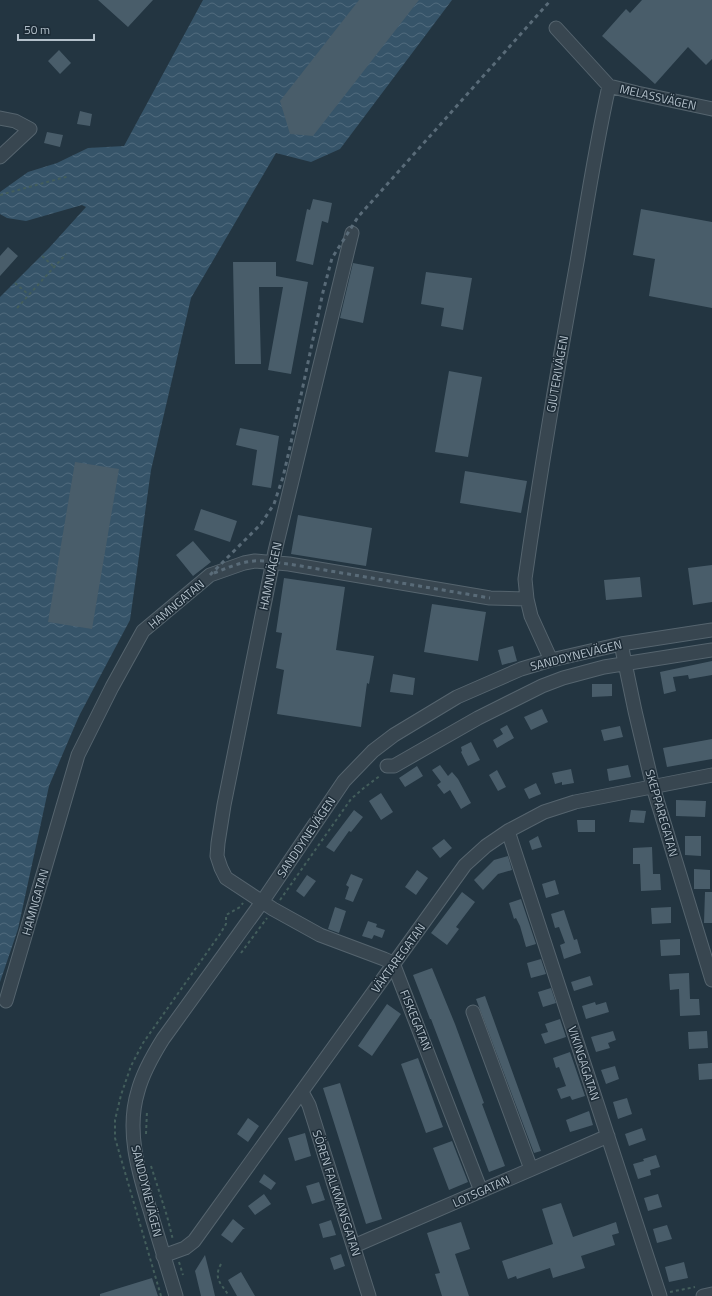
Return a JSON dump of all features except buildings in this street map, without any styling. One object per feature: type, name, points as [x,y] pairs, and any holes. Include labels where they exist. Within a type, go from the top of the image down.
[{"type":"street","name":"MELASSVÄGEN","points":[[556,28],[610,86],[712,109]]},
{"type":"street","name":"GJUTERIVÄGEN","points":[[551,660],[531,616],[527,599],[525,579],[543,458],[598,135],[610,86]]},
{"type":"street","points":[[0,118],[15,121],[30,129],[0,157]]},
{"type":"street","name":"HAMNVÄGEN","points":[[262,902],[226,878],[217,856],[218,843],[273,562],[352,233]]},
{"type":"street","name":"HAMNGATAN","points":[[6,1002],[78,755],[112,687],[143,631],[210,574],[244,563],[255,561],[273,562],[490,598],[527,599]]},
{"type":"street","name":"SANDDYNEVÄGEN","points":[[176,1296],[163,1256],[135,1154],[133,1133],[134,1108],[138,1091],[153,1056],[164,1039],[262,902],[344,782],[373,751],[394,735],[457,697],[521,669],[551,660],[621,644],[712,630]]},
{"type":"street","name":"SKEPPAREGATAN","points":[[621,644],[653,786],[712,980]]},
{"type":"street","name":"SANDDYNEVÄGEN","points":[[387,766],[394,766],[478,718],[542,686],[583,672],[604,667],[626,665],[712,650]]},
{"type":"street","name":"VÄKTAREGATAN","points":[[163,1256],[185,1248],[194,1240],[302,1092],[393,963],[465,866],[486,846],[508,831],[544,812],[575,802],[712,775]]},
{"type":"street","name":"VIKINGAGATAN","points":[[508,831],[660,1295]]},
{"type":"street","points":[[262,902],[320,935],[384,958],[393,963]]},
{"type":"street","name":"FISKEGATAN","points":[[393,963],[481,1191]]},
{"type":"street","points":[[473,1012],[531,1169]]},
{"type":"street","name":"SÖREN FALKMANSGATAN","points":[[302,1092],[309,1105],[354,1246],[368,1296]]},
{"type":"street","name":"LOTSGATAN","points":[[354,1246],[608,1136]]},
{"type":"street","points":[[700,1291],[712,1294]]},
{"type":"path","points":[[0,195],[69,176]]},
{"type":"path","points":[[17,308],[66,254]]},
{"type":"path","points":[[42,256],[54,267]]},
{"type":"path","points":[[15,283],[28,295]]},
{"type":"path","points":[[240,954],[351,800],[365,787],[385,773],[387,766]]},
{"type":"path","points":[[161,1296],[115,1138],[115,1120],[121,1095],[131,1066],[143,1043],[220,934],[226,924],[226,915],[240,907],[249,894]]},
{"type":"path","points":[[146,1140],[147,1109]]},
{"type":"path","points":[[149,1161],[167,1216],[184,1280]]},
{"type":"path","points":[[221,1264],[217,1271],[217,1277],[229,1296]]},
{"type":"path","points":[[660,1295],[700,1291]]},
{"type":"water","points":[[203,0],[452,0],[340,149],[311,162],[276,153],[191,298],[151,470],[130,620],[79,716],[49,786],[18,929],[0,982],[0,297],[49,248],[86,207],[82,205],[26,221],[7,218],[0,214],[0,192],[28,172],[57,163],[88,148],[124,146]]},
{"type":"railway","points":[[210,575],[261,524],[274,504],[283,477],[323,292],[332,258],[358,217],[551,0]]},
{"type":"railway","points":[[214,573],[244,563],[267,561],[490,598]]}]
